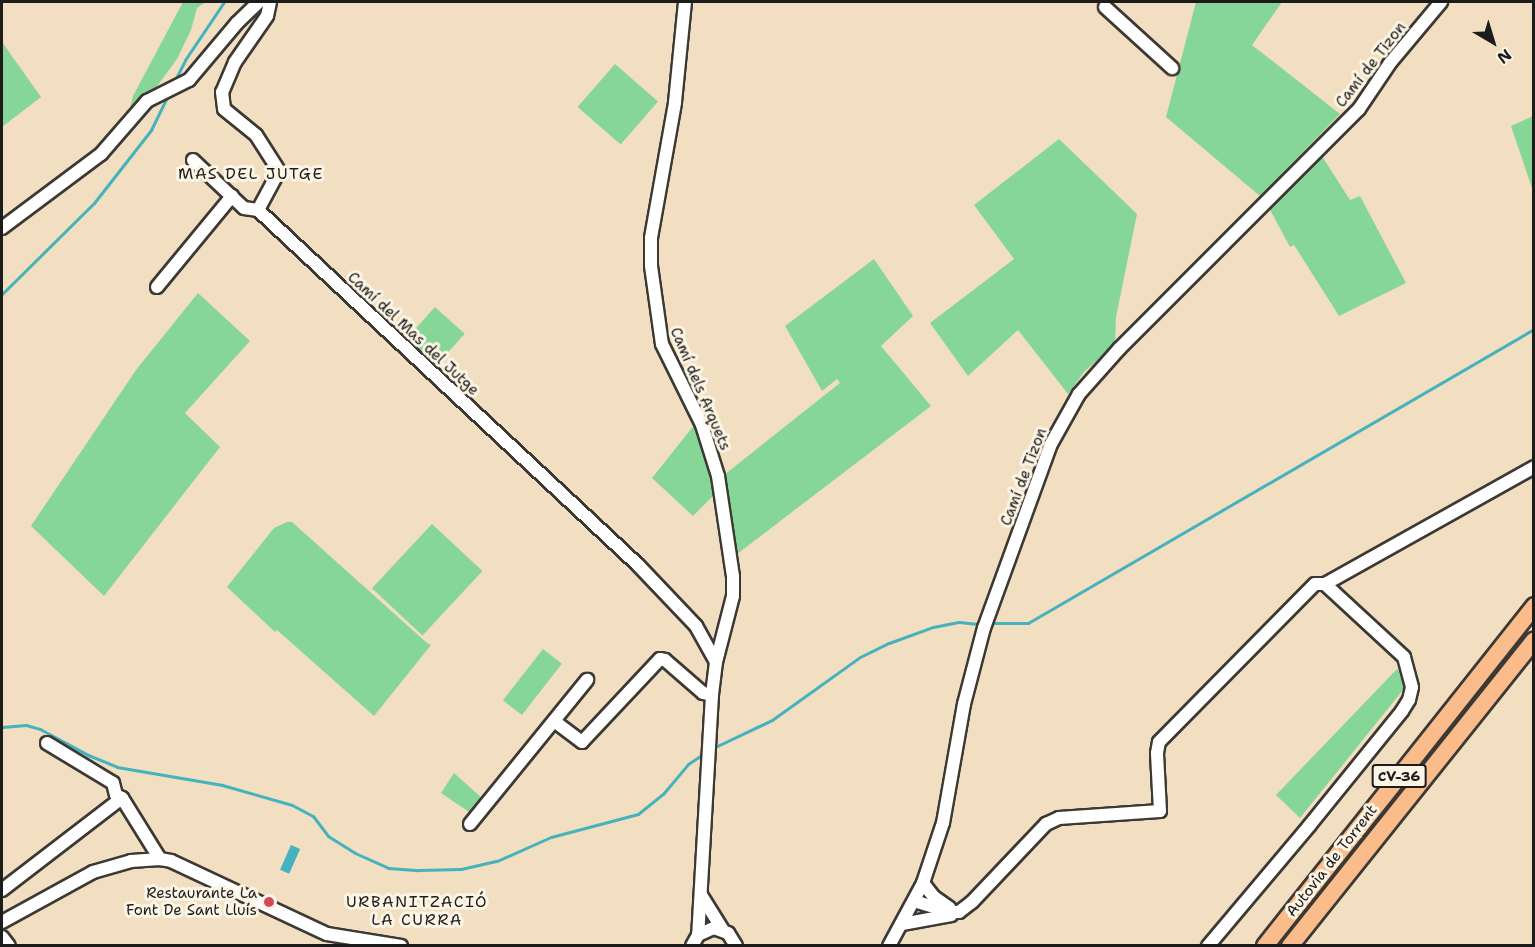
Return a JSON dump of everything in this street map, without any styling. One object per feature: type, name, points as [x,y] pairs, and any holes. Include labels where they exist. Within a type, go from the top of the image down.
[{"type":"highway","name":"Autovia de Torrent","points":[[1265,945],[1533,606]]},
{"type":"highway","name":"Autovia de Torrent","points":[[1292,945],[1533,640]]},
{"type":"street","points":[[2,228],[100,154],[147,101],[168,92],[201,68],[237,23],[259,2]]},
{"type":"street","points":[[258,210],[279,171],[256,135],[224,109],[222,92],[235,62],[267,16],[270,2]]},
{"type":"street","name":"Camí dels Arquets","points":[[685,2],[675,103],[651,238],[651,267],[662,344],[702,425],[718,476],[734,576],[733,596],[716,662],[712,695],[701,895],[695,940]]},
{"type":"street","name":"Camí de Tizon","points":[[889,945],[923,884],[943,824],[964,704],[984,628],[1051,444],[1079,394],[1119,349],[1359,108],[1390,63],[1441,2]]},
{"type":"street","points":[[1105,7],[1173,68]]},
{"type":"street","name":"Camí del Mas del Jutge","points":[[194,160],[244,208],[258,210],[638,565],[696,626],[716,662]]},
{"type":"street","points":[[157,287],[232,196]]},
{"type":"street","points":[[902,924],[959,912],[972,902],[1046,824],[1059,818],[1160,811],[1157,753],[1166,733],[1315,584],[1325,584],[1533,467]]},
{"type":"street","points":[[1208,945],[1309,826],[1409,700],[1412,687],[1404,657],[1325,584]]},
{"type":"street","points":[[554,721],[582,742],[660,660],[665,660],[703,693],[712,695]]},
{"type":"street","points":[[470,824],[587,680]]},
{"type":"street","points":[[47,743],[113,783],[116,795],[122,798],[160,859]]},
{"type":"street","points":[[2,890],[122,798]]},
{"type":"street","points":[[2,922],[93,872],[131,861],[160,859],[171,861],[327,934],[401,945]]},
{"type":"street","points":[[923,884],[942,904],[959,912]]},
{"type":"street","points":[[701,895],[722,929],[734,939],[736,945]]},
{"type":"street","points":[[914,901],[949,912],[959,912]]},
{"type":"street","points":[[695,940],[707,929],[722,929]]},
{"type":"street","points":[[2,937],[9,945]]},
{"type":"green space","points":[[183,2],[206,2],[197,8],[191,30],[177,59],[155,89],[130,108],[133,96]]},
{"type":"green space","points":[[1196,2],[1282,2],[1252,45],[1340,114],[1260,196],[1166,117]]},
{"type":"green space","points":[[2,42],[41,97],[2,127]]},
{"type":"green space","points":[[615,64],[658,101],[621,144],[578,107]]},
{"type":"green space","points":[[1533,116],[1533,191],[1511,126]]},
{"type":"green space","points":[[1059,139],[1137,214],[1116,317],[1115,344],[1084,372],[1068,394],[1018,330],[968,376],[930,323],[1014,259],[974,205]]},
{"type":"green space","points":[[1320,153],[1350,200],[1360,196],[1406,283],[1339,316],[1294,245],[1290,247],[1268,206]]},
{"type":"green space","points":[[874,259],[913,316],[881,346],[931,406],[737,554],[724,475],[840,383],[837,379],[822,391],[785,326]]},
{"type":"green space","points":[[198,293],[250,341],[185,413],[220,447],[104,596],[31,526],[136,370]]},
{"type":"green space","points":[[435,307],[465,334],[436,366],[406,339]]},
{"type":"green space","points":[[695,424],[715,494],[693,516],[652,478]]},
{"type":"green space","points":[[292,522],[431,645],[374,716],[277,630],[275,632],[227,587],[274,528]]},
{"type":"green space","points":[[432,524],[482,571],[422,635],[372,588]]},
{"type":"green space","points":[[543,649],[562,664],[522,715],[503,700]]},
{"type":"green space","points":[[1397,669],[1407,679],[1407,685],[1300,818],[1276,795]]},
{"type":"green space","points":[[454,773],[483,799],[472,814],[441,793]]},
{"type":"water","points":[[291,845],[300,849],[289,874],[280,870]]},
{"type":"waterway","points":[[173,84],[185,60],[224,2]]},
{"type":"waterway","points":[[2,294],[94,203],[151,130],[168,95]]},
{"type":"waterway","points":[[994,623],[1028,623],[1534,329]]},
{"type":"waterway","points":[[713,748],[772,720],[860,657],[889,643],[933,627],[959,622],[978,624]]},
{"type":"waterway","points":[[2,727],[26,725],[40,729],[88,755],[117,767],[222,785],[292,805],[313,816],[328,836],[355,853],[388,868],[419,870],[461,869],[497,861],[551,837],[638,814],[663,794],[688,764],[705,753]]},
{"type":"place","name":"Restaurante La Font De Sant Lluís","points":[[269,902]]},
{"type":"district","name":"MAS DEL JUTGE","points":[[251,174]]},
{"type":"district","name":"URBANITZACIÓ LA CURRA","points":[[417,911]]}]
